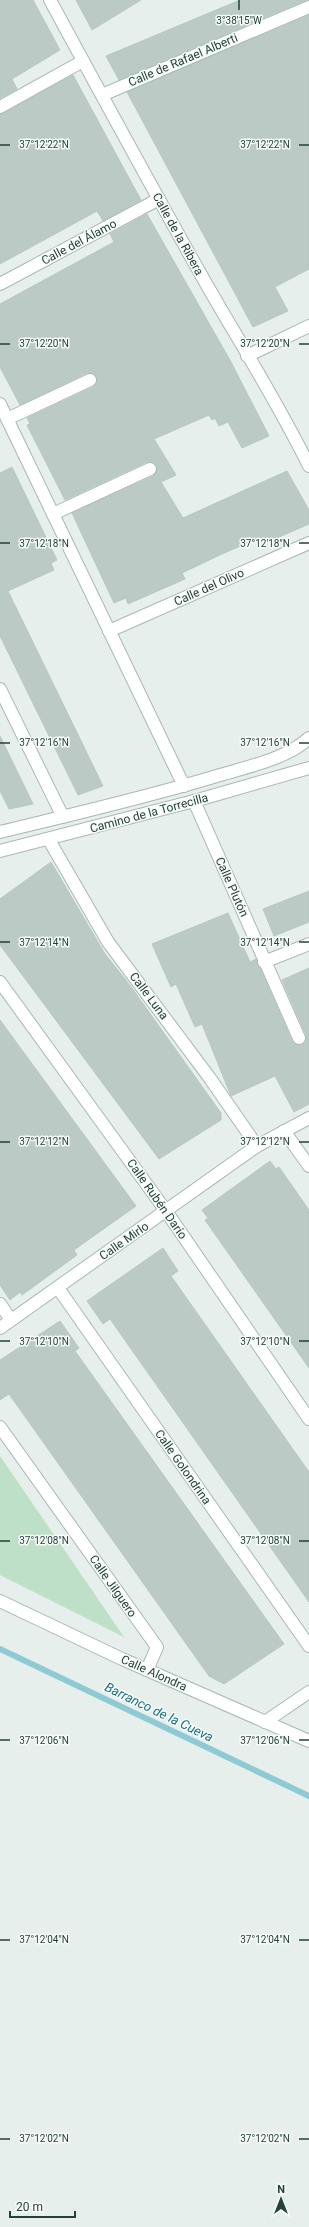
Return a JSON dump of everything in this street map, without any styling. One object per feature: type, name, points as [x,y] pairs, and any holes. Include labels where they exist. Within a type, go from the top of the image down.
[{"type":"street","name":"Calle de la Ribera","points":[[50,0],[159,200],[247,356],[288,424],[309,466]]},
{"type":"street","name":"Calle de Rafael Alberti","points":[[102,95],[309,7]]},
{"type":"street","points":[[0,107],[83,60]]},
{"type":"street","name":"Calle del Álamo","points":[[0,284],[159,200]]},
{"type":"street","points":[[247,356],[309,326]]},
{"type":"street","points":[[7,419],[90,380]]},
{"type":"street","points":[[0,404],[184,786],[264,762],[300,746],[309,738]]},
{"type":"street","points":[[53,514],[150,469]]},
{"type":"street","name":"Calle del Olivo","points":[[109,631],[309,543]]},
{"type":"street","points":[[0,689],[63,817]]},
{"type":"street","name":"Camino de la Torrecilla","points":[[296,771],[309,760]]},
{"type":"street","name":"Camino de la Torrecilla","points":[[0,851],[49,840],[309,768]]},
{"type":"street","name":"Camino de la Torrecilla","points":[[0,832],[184,786]]},
{"type":"street","name":"Calle Plutón","points":[[194,801],[264,962],[299,1038]]},
{"type":"street","name":"Calle Luna","points":[[49,840],[108,942],[209,1076],[257,1146]]},
{"type":"street","points":[[264,962],[309,944]]},
{"type":"street","name":"Calle Rubén Darío","points":[[0,982],[166,1211],[309,1419]]},
{"type":"street","name":"Calle Mirlo","points":[[0,1328],[257,1146],[309,1118]]},
{"type":"street","points":[[284,1131],[309,1166]]},
{"type":"street","name":"Calle Golondrina","points":[[58,1288],[309,1646]]},
{"type":"street","points":[[0,1304],[11,1320]]},
{"type":"street","name":"Calle Jilguero","points":[[0,1427],[157,1647],[148,1670]]},
{"type":"street","name":"Calle Alondra","points":[[0,1601],[148,1670],[309,1741]]},
{"type":"street","points":[[265,1722],[309,1692]]},
{"type":"green space","points":[[0,1456],[124,1637],[0,1575]]},
{"type":"building","points":[[0,0],[33,0],[60,50],[12,79],[17,89],[0,98]]},
{"type":"building","points":[[76,0],[141,0],[92,30]]},
{"type":"building","points":[[240,0],[306,0],[119,80],[106,56]]},
{"type":"building","points":[[309,15],[309,269],[275,287],[288,311],[253,327],[127,92]]},
{"type":"building","points":[[73,75],[141,200],[103,221],[97,211],[0,264],[0,114]]},
{"type":"building","points":[[147,214],[231,362],[269,436],[242,448],[228,422],[219,426],[215,418],[212,420],[209,415],[154,439],[176,475],[161,482],[183,518],[287,471],[309,510],[309,524],[263,544],[261,537],[222,554],[182,573],[185,579],[128,604],[126,598],[114,603],[72,513],[153,476],[156,473],[157,466],[154,463],[147,462],[65,500],[27,425],[30,424],[27,418],[93,387],[96,384],[97,377],[94,374],[87,373],[20,405],[0,367],[0,304],[114,242],[110,234]]},
{"type":"building","points":[[12,467],[57,560],[51,563],[54,570],[8,591],[103,786],[78,795],[0,636],[0,473]]},
{"type":"building","points":[[0,736],[33,804],[9,809],[0,791]]},
{"type":"building","points":[[51,862],[105,954],[129,984],[221,1113],[221,1120],[159,1159],[0,945],[0,899]]},
{"type":"building","points":[[309,891],[309,922],[274,936],[263,909]]},
{"type":"building","points":[[228,913],[250,962],[256,959],[292,1041],[298,1045],[305,1043],[306,1035],[282,980],[309,968],[309,1104],[294,1112],[275,1076],[231,1096],[202,1024],[195,1027],[176,984],[171,987],[152,944]]},
{"type":"building","points":[[0,1020],[136,1206],[74,1250],[77,1255],[22,1295],[20,1292],[10,1300],[0,1285]]},
{"type":"building","points":[[270,1161],[276,1169],[279,1167],[309,1210],[309,1368],[205,1220],[208,1218],[202,1210]]},
{"type":"building","points":[[163,1248],[178,1271],[171,1276],[309,1472],[309,1602],[110,1319],[103,1324],[87,1301]]},
{"type":"building","points":[[60,1321],[79,1348],[75,1351],[284,1644],[224,1684],[209,1676],[9,1394],[0,1400],[0,1360]]},
{"type":"waterway","name":"Barranco de la Cueva","points":[[0,1649],[309,1796]]}]
